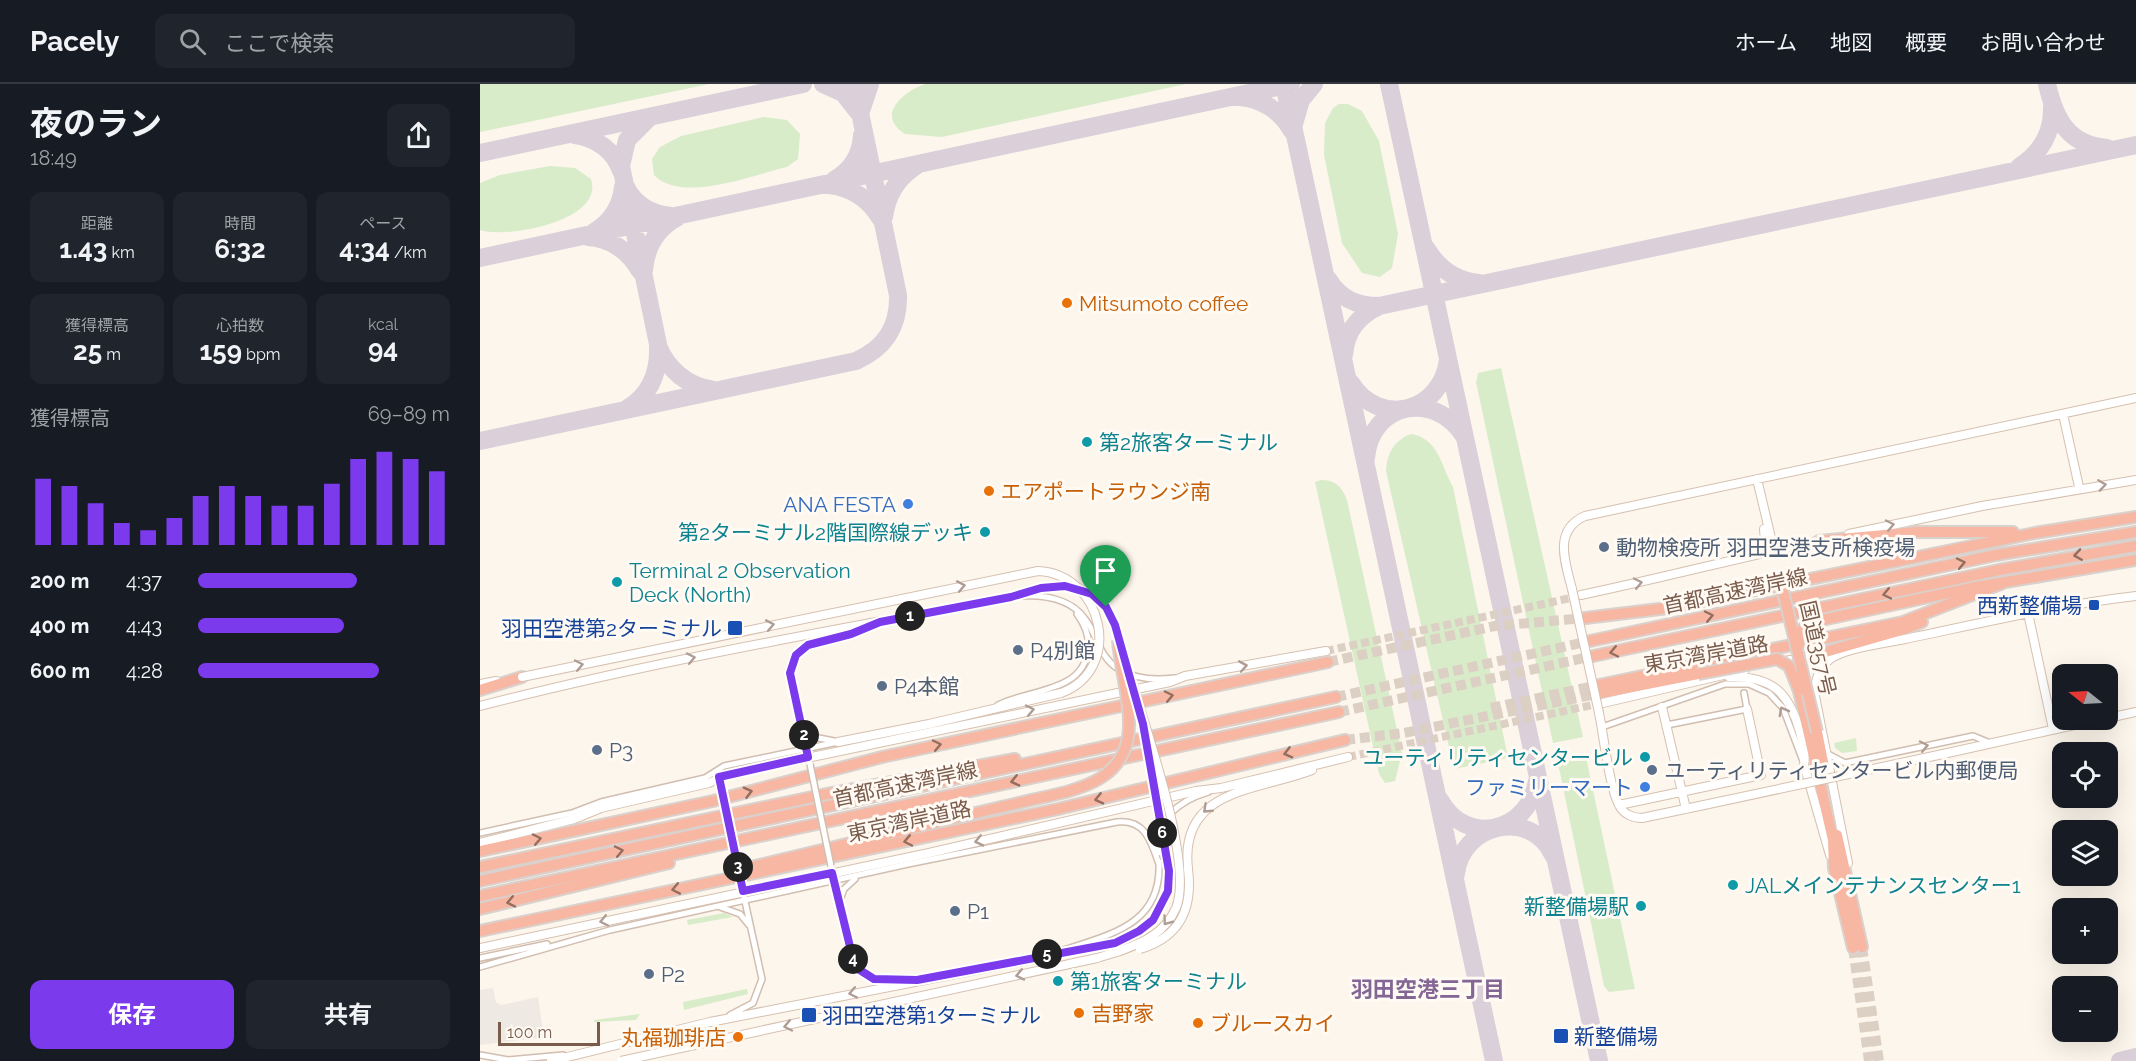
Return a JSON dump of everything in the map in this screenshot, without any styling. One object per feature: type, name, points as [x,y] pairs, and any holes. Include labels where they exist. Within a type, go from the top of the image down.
[{"type":"highway","points":[[1585,618],[1668,608],[2035,532],[2136,517]]},
{"type":"highway","points":[[1819,541],[1924,531],[2035,532]]},
{"type":"highway","name":"首都高速湾岸線","points":[[1590,641],[1996,555],[2136,532]]},
{"type":"highway","name":"首都高速湾岸線","points":[[1593,656],[1999,570],[2136,546]]},
{"type":"highway","points":[[1802,665],[1799,639],[1805,625],[1910,601],[2136,560]]},
{"type":"highway","name":"国道357号","points":[[1781,583],[1779,592],[1800,691],[1812,732],[1857,921],[1858,948],[1834,868],[1833,840],[1812,732],[1802,665],[1781,583]]},
{"type":"highway","points":[[1822,653],[1905,629],[1954,604],[2003,583]]},
{"type":"highway","points":[[1601,694],[1894,624],[1954,604]]},
{"type":"highway","points":[[709,882],[752,866],[1080,789],[1107,773],[1121,755],[1128,735],[1128,712],[1118,640]]},
{"type":"highway","points":[[480,851],[712,801],[882,757],[1327,656]]},
{"type":"highway","name":"東京湾岸道路","points":[[1601,694],[1776,659],[1789,666],[1800,691]]},
{"type":"highway","points":[[480,690],[522,677]]},
{"type":"highway","name":"首都高速湾岸線","points":[[480,881],[1336,697]]},
{"type":"highway","name":"首都高速湾岸線","points":[[480,896],[1339,712]]},
{"type":"highway","name":"東京湾岸道路","points":[[480,931],[1058,809],[1345,740]]},
{"type":"highway","points":[[480,867],[1002,760],[1056,757]]},
{"type":"highway","points":[[480,909],[710,852],[729,843]]},
{"type":"street","points":[[2052,729],[1636,818],[1619,805],[1563,546],[1568,529],[1575,521],[1585,516],[2136,398]]},
{"type":"street","points":[[2062,414],[2079,488]]},
{"type":"street","points":[[1755,479],[1771,538],[1792,546]]},
{"type":"street","points":[[1755,479],[1765,533],[1765,542],[1759,552]]},
{"type":"street","points":[[1581,595],[1699,569],[1759,552],[2079,488],[2136,480]]},
{"type":"street","points":[[480,684],[1038,571],[1057,574],[1075,584],[1089,600],[1097,619],[1100,643],[1096,661],[1080,684],[1061,693],[929,724],[838,742],[808,757],[724,766],[705,778],[601,802],[577,812],[480,833]]},
{"type":"street","points":[[480,706],[730,650],[1011,597],[1054,586],[1078,588],[1092,594],[1106,607],[1115,625],[1167,808],[1180,869],[1180,888],[1176,907],[1163,928],[1140,945],[1120,951]]},
{"type":"street","points":[[1011,597],[1046,596],[1072,608],[1085,619],[1106,657],[1115,666],[1143,678],[1185,676],[1327,656]]},
{"type":"street","points":[[1857,921],[1828,754],[1815,696],[1819,673],[1834,656],[1879,645],[2028,613],[2136,596]]},
{"type":"street","points":[[993,708],[1014,697],[1059,686],[1076,677],[1087,657],[1089,636],[1072,608]]},
{"type":"street","points":[[2028,613],[2052,724]]},
{"type":"street","points":[[880,622],[851,634],[808,645],[796,655],[790,673],[855,967],[874,979],[917,980]]},
{"type":"street","points":[[1601,694],[1718,678],[1822,653],[1879,645]]},
{"type":"street","points":[[480,843],[567,821],[607,806],[709,783],[719,777],[1170,682],[1185,676]]},
{"type":"street","points":[[1718,678],[1751,677],[1769,683],[1782,694],[1795,716],[1805,754],[1804,765]]},
{"type":"street","points":[[1602,727],[1725,684],[1749,684],[1760,688],[1783,708],[1804,765],[1834,868]]},
{"type":"street","points":[[480,700],[536,692]]},
{"type":"street","points":[[1619,805],[1761,775],[1744,693]]},
{"type":"street","points":[[1662,707],[1686,809]]},
{"type":"street","points":[[1667,725],[1747,709]]},
{"type":"street","points":[[2118,716],[2136,712]]},
{"type":"street","points":[[800,720],[814,737],[838,742]]},
{"type":"street","points":[[551,1061],[710,1022],[1058,952],[1115,943],[1139,931],[1153,920],[1168,891],[1169,871],[1143,724]]},
{"type":"street","points":[[1828,754],[1845,763],[1968,737],[1977,737],[1990,743]]},
{"type":"street","points":[[621,1061],[826,1018],[1154,944],[1178,924],[1190,897],[1187,848],[1192,829],[1212,804],[1230,794],[1290,778],[1348,757]]},
{"type":"street","points":[[1058,952],[1117,932],[1149,908],[1157,886],[1158,838],[1173,809],[1195,796],[1339,760]]},
{"type":"street","points":[[710,1022],[753,1004],[761,988],[752,929],[719,777]]},
{"type":"street","points":[[480,948],[743,891],[832,869],[1126,809],[1196,791],[1221,789]]},
{"type":"street","points":[[480,958],[1123,821],[1135,824],[1149,835],[1159,864]]},
{"type":"street","points":[[840,904],[844,889],[860,876]]},
{"type":"street","points":[[716,907],[740,914],[752,929]]},
{"type":"street","points":[[480,967],[554,944]]},
{"type":"street","points":[[480,1055],[508,1060],[576,1054]]},
{"type":"shaded area","points":[[493,988],[496,1002],[501,1005],[538,997],[544,1037],[480,1045],[480,990]]},
{"type":"green space","points":[[480,84],[709,84],[480,132]]},
{"type":"green space","points":[[925,84],[1186,84],[942,137],[905,134],[896,127],[892,119],[892,112],[901,98]]},
{"type":"green space","points":[[1339,104],[1348,104],[1362,111],[1379,141],[1398,234],[1392,268],[1380,277],[1362,273],[1342,243],[1324,155],[1325,123],[1333,108]]},
{"type":"green space","points":[[764,117],[787,120],[800,134],[798,159],[787,167],[737,181],[699,187],[682,187],[666,183],[654,175],[652,159],[660,147],[681,136]]},
{"type":"green space","points":[[550,166],[575,168],[591,179],[591,194],[583,206],[569,216],[551,224],[531,229],[511,232],[480,230],[480,183],[500,175]]},
{"type":"green space","points":[[1501,368],[1583,737],[1553,743],[1476,382],[1478,373]]},
{"type":"green space","points":[[1411,434],[1427,441],[1433,447],[1453,487],[1508,758],[1454,769],[1386,471],[1392,448]]},
{"type":"green space","points":[[1331,481],[1338,485],[1347,500],[1402,753],[1395,781],[1385,783],[1379,774],[1315,482]]},
{"type":"green space","points":[[1856,738],[1857,751],[1842,753],[1835,748],[1834,743]]},
{"type":"green space","points":[[1586,757],[1635,989],[1609,992],[1604,986],[1558,763]]},
{"type":"green space","points":[[724,913],[733,917],[688,925],[687,920]]},
{"type":"green space","points":[[747,989],[748,994],[684,1010],[683,1002]]},
{"type":"green space","points":[[640,1014],[636,1020],[594,1022],[594,1020]]},
{"type":"taxiway","points":[[480,153],[803,84]]},
{"type":"taxiway","points":[[823,84],[843,93],[858,112]]},
{"type":"taxiway","points":[[480,441],[856,361],[875,350],[893,327],[898,295],[854,84]]},
{"type":"taxiway","points":[[861,111],[870,84]]},
{"type":"taxiway","points":[[1284,84],[1494,1061]]},
{"type":"taxiway","points":[[480,258],[1291,84]]},
{"type":"taxiway","points":[[1294,124],[1301,100],[1314,84]]},
{"type":"taxiway","points":[[1389,84],[1599,1061]]},
{"type":"taxiway","points":[[2047,84],[2054,108],[2065,128],[2082,142],[2107,148]]},
{"type":"taxiway","points":[[1240,97],[1256,100],[1270,107],[1292,131]]},
{"type":"taxiway","points":[[2019,167],[2034,155],[2044,141],[2050,125],[2052,106]]},
{"type":"taxiway","points":[[648,119],[627,140],[621,166],[659,349]]},
{"type":"taxiway","points":[[575,135],[603,146],[614,157],[621,171]]},
{"type":"taxiway","points":[[834,180],[851,166],[860,149],[862,135]]},
{"type":"taxiway","points":[[1344,355],[1347,339],[1354,325],[1379,306],[2136,145]]},
{"type":"taxiway","points":[[884,217],[894,188],[903,176],[916,166]]},
{"type":"taxiway","points":[[830,185],[846,189],[859,196],[871,205],[880,218]]},
{"type":"taxiway","points":[[594,232],[614,213],[623,187]]},
{"type":"taxiway","points":[[626,187],[644,208],[671,216]]},
{"type":"taxiway","points":[[644,270],[647,254],[654,239],[664,227],[678,217]]},
{"type":"taxiway","points":[[588,237],[604,240],[618,247],[630,257],[640,271]]},
{"type":"taxiway","points":[[1426,248],[1436,262],[1448,272],[1462,280],[1479,283]]},
{"type":"taxiway","points":[[1328,279],[1338,292],[1350,300],[1363,305],[1379,306]]},
{"type":"taxiway","points":[[658,346],[667,363],[680,376],[696,385],[714,390]]},
{"type":"taxiway","points":[[628,408],[643,396],[652,381],[657,364],[658,346]]},
{"type":"taxiway","points":[[1351,383],[1363,397],[1377,406],[1392,409],[1407,408],[1422,402],[1434,392],[1443,378],[1448,360]]},
{"type":"taxiway","points":[[1366,458],[1370,439],[1379,424],[1392,414],[1406,409],[1422,408],[1437,412],[1452,421],[1464,436]]},
{"type":"taxiway","points":[[1440,800],[1451,815],[1465,824],[1480,828],[1495,828],[1522,813],[1531,799],[1537,781]]},
{"type":"taxiway","points":[[1456,874],[1461,857],[1470,843],[1483,833],[1498,828],[1514,827],[1529,831],[1543,840],[1553,855]]},
{"type":"taxiway","points":[[2120,1061],[2136,1057]]},
{"type":"tunnel","points":[[1326,651],[1580,596]]},
{"type":"tunnel","points":[[1328,662],[1495,626],[1585,618]]},
{"type":"tunnel","points":[[1336,697],[1590,641]]},
{"type":"tunnel","points":[[1339,712],[1593,656]]},
{"type":"tunnel","points":[[1491,708],[1599,685]]},
{"type":"tunnel","points":[[1345,740],[1404,733],[1601,693]]},
{"type":"tunnel","points":[[1348,757],[1602,703]]},
{"type":"tunnel","points":[[1862,947],[1879,1061]]},
{"type":"tunnel","points":[[1853,948],[1869,1061]]},
{"type":"place","name":"Mitsumoto coffee","points":[[1067,303]]},
{"type":"place","name":"第2旅客ターミナル","points":[[1087,442]]},
{"type":"place","name":"エアポートラウンジ南","points":[[989,491]]},
{"type":"place","name":"ANA FESTA","points":[[908,504]]},
{"type":"place","name":"第2ターミナル2階国際線デッキ","points":[[985,532]]},
{"type":"place","name":"動物検疫所 羽田空港支所検疫場","points":[[1604,547]]},
{"type":"place","name":"Terminal 2 Observation Deck (North)","points":[[617,582]]},
{"type":"place","name":"西新整備場","points":[[2094,605]]},
{"type":"place","name":"羽田空港第2ターミナル","points":[[735,628]]},
{"type":"place","name":"P4別館","points":[[1018,650]]},
{"type":"place","name":"P4本館","points":[[882,686]]},
{"type":"place","name":"P3","points":[[597,750]]},
{"type":"place","name":"ユーティリティセンタービル","points":[[1645,757]]},
{"type":"place","name":"ユーティリティセンタービル内郵便局","points":[[1652,770]]},
{"type":"place","name":"ファミリーマート","points":[[1645,787]]},
{"type":"place","name":"JALメインテナンスセンター1","points":[[1733,885]]},
{"type":"place","name":"新整備場駅","points":[[1641,906]]},
{"type":"place","name":"P1","points":[[955,911]]},
{"type":"place","name":"P2","points":[[649,974]]},
{"type":"place","name":"第1旅客ターミナル","points":[[1058,981]]},
{"type":"place","name":"吉野家","points":[[1079,1013]]},
{"type":"place","name":"羽田空港第1ターミナル","points":[[809,1015]]},
{"type":"place","name":"ブルースカイ","points":[[1198,1023]]},
{"type":"place","name":"新整備場","points":[[1561,1036]]},
{"type":"place","name":"丸福珈琲店","points":[[738,1037]]},
{"type":"district","name":"羽田空港三丁目","points":[[1428,989]]},
{"type":"route","points":[[1054,586],[1078,588],[1092,594],[1106,607],[1125,654],[1143,724],[1150,773],[1169,862],[1168,891],[1162,907],[1147,926],[1115,943],[917,980],[883,980],[865,975],[855,967],[832,873],[743,891],[719,777],[808,757],[790,673],[793,661],[800,650],[808,645],[851,634],[880,622],[1011,597],[1054,586]]}]
